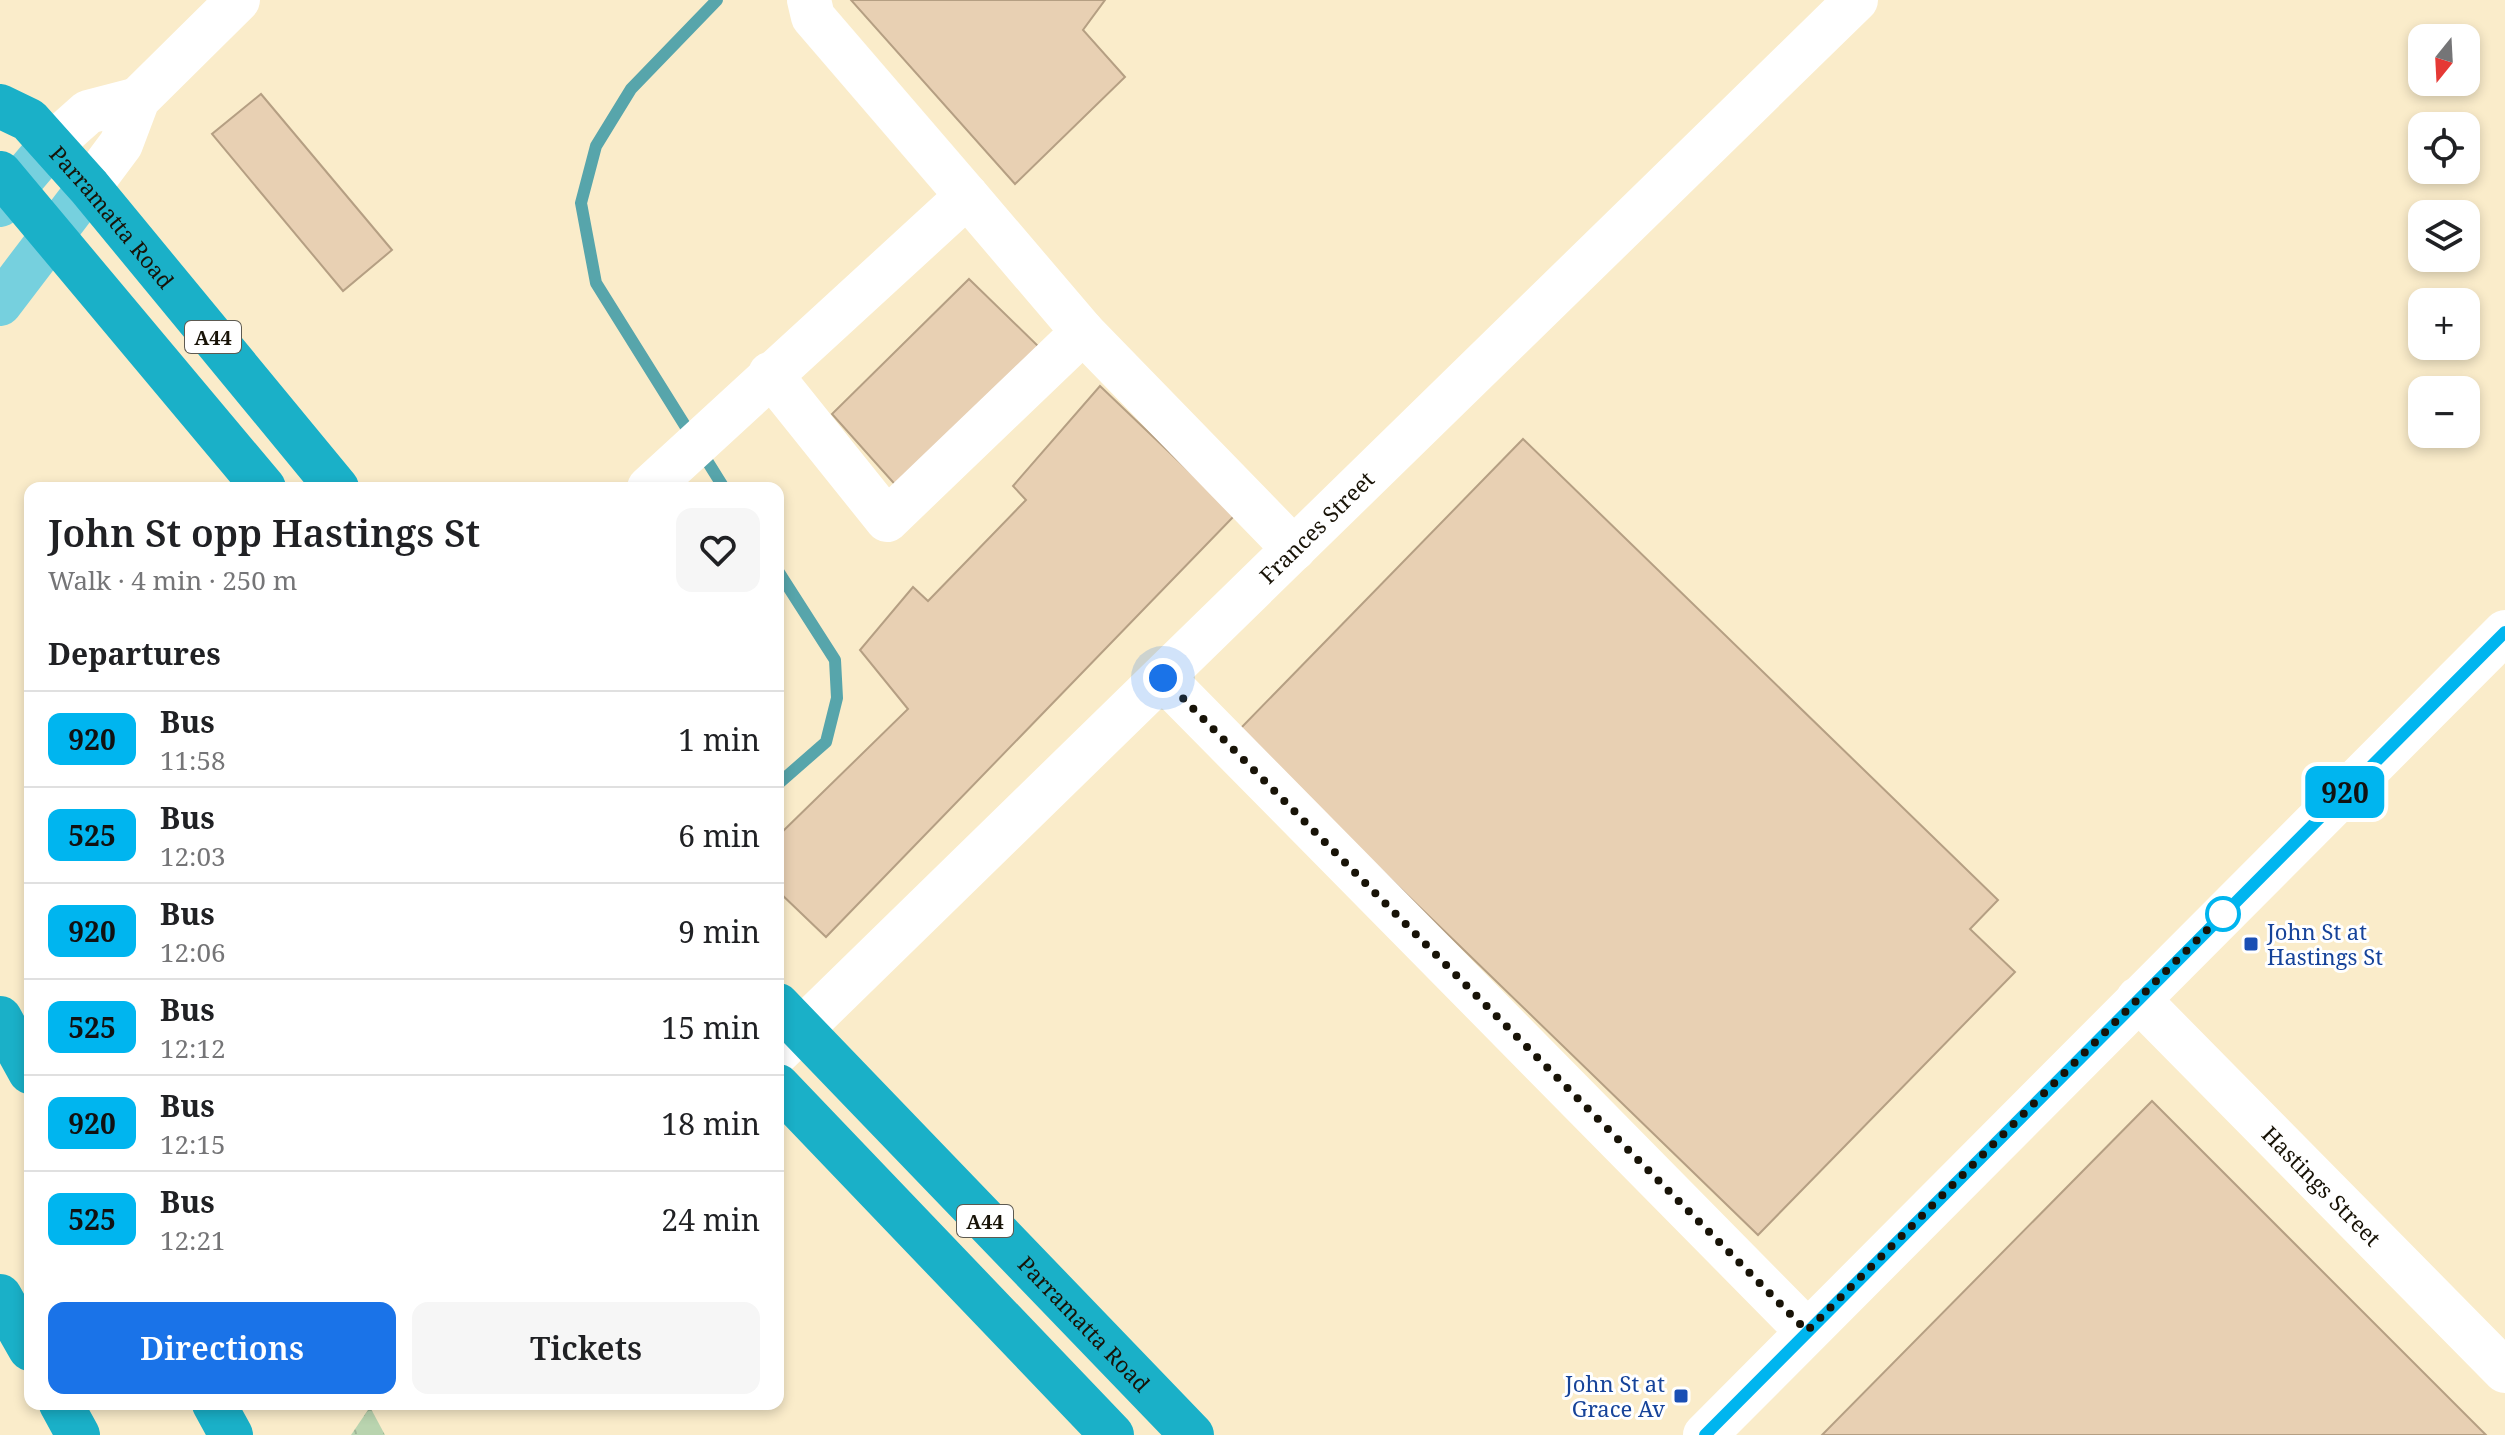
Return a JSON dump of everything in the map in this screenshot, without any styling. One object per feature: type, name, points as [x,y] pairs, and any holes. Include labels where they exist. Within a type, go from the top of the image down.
[{"type":"highway","name":"Parramatta Road","points":[[0,106],[29,120],[89,187],[332,482]]},
{"type":"highway","name":"A44","points":[[4,188],[53,234],[259,482]]},
{"type":"highway","points":[[0,1018],[24,1061]]},
{"type":"highway","name":"Parramatta Road","points":[[786,1029],[1192,1435]]},
{"type":"highway","name":"A44","points":[[784,1092],[1112,1435]]},
{"type":"highway","points":[[0,1296],[24,1338]]},
{"type":"highway","points":[[64,1410],[78,1435]]},
{"type":"highway","points":[[217,1410],[231,1435]]},
{"type":"main road","points":[[4,188],[51,145]]},
{"type":"main road","points":[[0,304],[89,187]]},
{"type":"street","points":[[89,187],[121,144],[138,99],[238,0]]},
{"type":"street","points":[[809,0],[813,17],[1083,332],[1294,549]]},
{"type":"street","name":"Frances Street","points":[[786,1029],[1163,678],[1833,7]]},
{"type":"street","points":[[51,145],[88,112],[138,99]]},
{"type":"street","points":[[663,474],[967,196]]},
{"type":"street","points":[[755,388],[887,520],[1083,332]]},
{"type":"street","points":[[1705,1435],[2505,632]]},
{"type":"street","points":[[1163,678],[1807,1331]]},
{"type":"street","name":"Hastings Street","points":[[2138,999],[2505,1371]]},
{"type":"green space","points":[[368,1410],[372,1410],[385,1435],[351,1435]]},
{"type":"building","points":[[851,0],[1105,0],[1083,30],[1125,77],[1015,184]]},
{"type":"building","points":[[261,94],[392,250],[343,291],[212,134]]},
{"type":"building","points":[[969,279],[1040,348],[900,490],[832,414]]},
{"type":"building","points":[[1100,386],[1235,515],[826,937],[784,897],[784,830],[908,709],[860,650],[913,587],[928,601],[1026,500],[1013,486]]},
{"type":"building","points":[[1523,439],[1998,900],[1970,929],[2015,972],[1758,1235],[1238,731]]},
{"type":"building","points":[[2152,1101],[2486,1435],[1822,1435]]},
{"type":"waterway","points":[[717,0],[631,89],[596,146],[581,203],[596,283],[720,482]]},
{"type":"waterway","points":[[784,580],[835,660],[837,698],[826,742],[784,779]]},
{"type":"bus line","name":"920","points":[[1705,1435],[2505,632]]},
{"type":"place","name":"John St at Hastings St","points":[[2251,944]]},
{"type":"place","name":"John St at Grace Av","points":[[1681,1396]]},
{"type":"route","points":[[1163,678],[1807,1331],[2223,914]]}]
